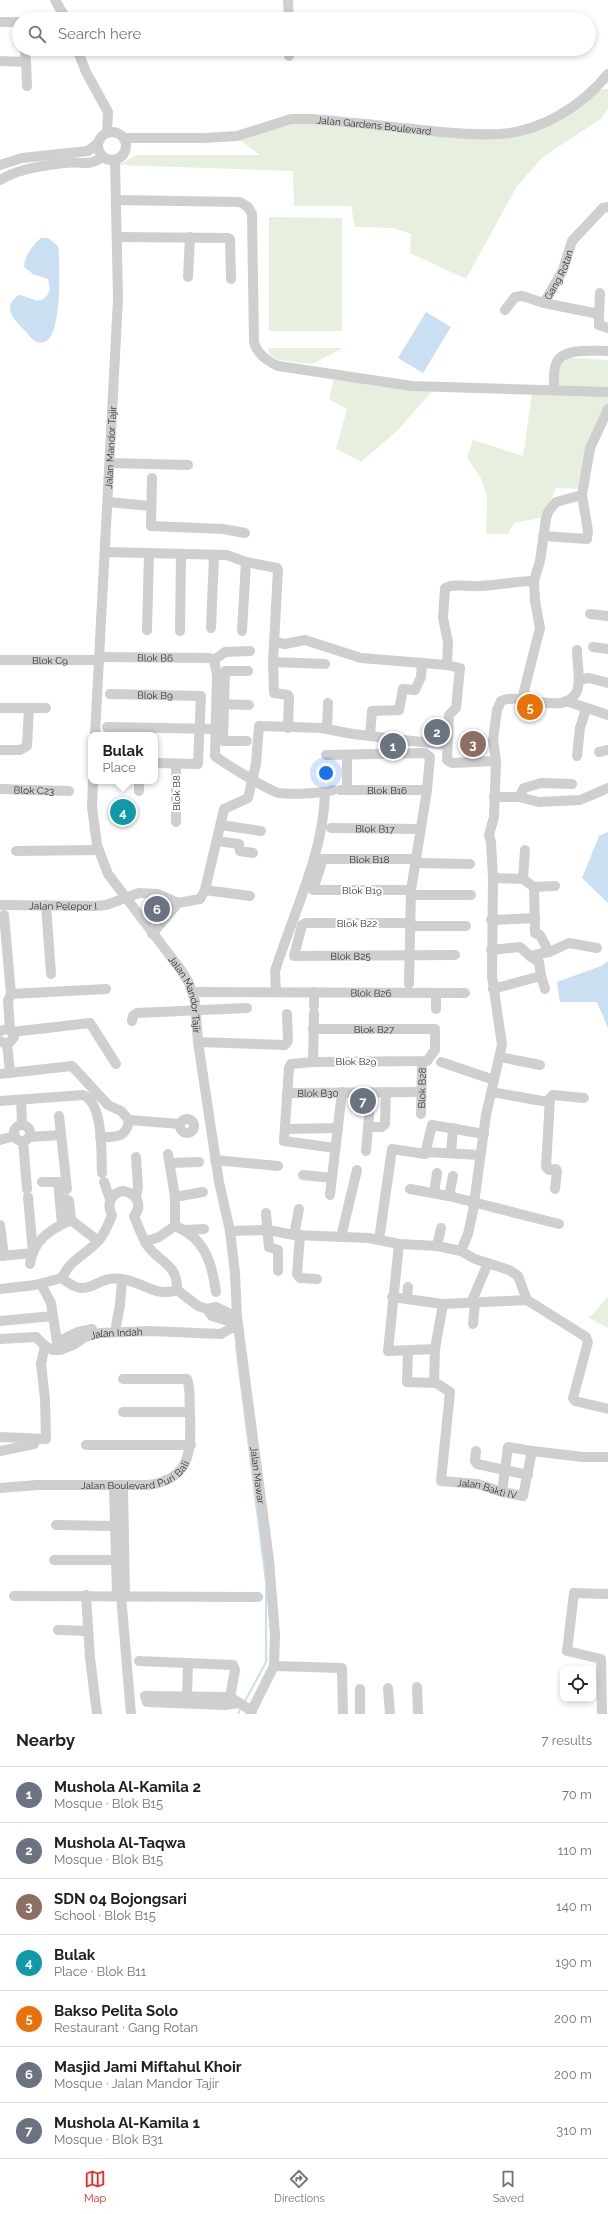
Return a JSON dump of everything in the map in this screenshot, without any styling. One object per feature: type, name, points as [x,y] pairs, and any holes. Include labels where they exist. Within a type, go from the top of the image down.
[{"type":"street","points":[[55,0],[62,12]]},
{"type":"street","points":[[288,0],[289,12]]},
{"type":"street","points":[[0,22],[12,22]]},
{"type":"street","points":[[26,56],[27,86]]},
{"type":"street","points":[[80,56],[86,72],[108,112],[107,132]]},
{"type":"street","points":[[0,61],[26,62]]},
{"type":"street","name":"Jalan Gardens Boulevard","points":[[124,138],[204,138],[237,136],[291,119],[312,119],[444,132],[500,134],[524,129],[550,120],[575,106],[597,88],[608,74]]},
{"type":"street","points":[[0,165],[22,158],[88,151],[98,143],[107,132],[117,132],[124,138],[126,150],[122,156],[115,160],[103,157],[98,148],[98,143]]},
{"type":"street","points":[[0,180],[12,173],[29,169],[67,163],[93,164],[103,157]]},
{"type":"street","name":"Jalan Mandor Tajir","points":[[95,732],[118,299],[115,160]]},
{"type":"street","points":[[117,200],[240,202],[251,210],[254,268],[253,333],[256,349],[270,363],[289,368],[423,386],[554,389],[608,392]]},
{"type":"street","name":"Gang Rotan","points":[[599,314],[544,303],[563,270],[572,241],[603,208],[608,207]]},
{"type":"street","points":[[188,277],[190,237]]},
{"type":"street","points":[[117,238],[224,237],[230,239],[231,278]]},
{"type":"street","points":[[600,293],[599,325],[608,328]]},
{"type":"street","points":[[505,310],[514,297],[518,296],[544,303]]},
{"type":"street","points":[[554,389],[555,366],[561,356],[568,353],[608,351]]},
{"type":"street","points":[[543,536],[587,539],[587,525],[582,495],[590,448],[608,409]]},
{"type":"street","points":[[110,462],[188,464]]},
{"type":"street","points":[[152,478],[150,524],[154,528],[223,529],[245,533]]},
{"type":"street","points":[[522,699],[540,628],[535,601],[534,581],[540,561],[548,512],[556,502],[582,495]]},
{"type":"street","points":[[108,502],[151,506]]},
{"type":"street","points":[[105,552],[214,555],[234,557],[246,562],[275,567],[278,570],[273,662],[274,693],[289,697],[288,728]]},
{"type":"street","points":[[147,630],[149,554]]},
{"type":"street","points":[[180,631],[181,554]]},
{"type":"street","points":[[211,628],[214,555]]},
{"type":"street","points":[[242,631],[246,562]]},
{"type":"street","points":[[447,665],[448,642],[443,618],[446,588],[450,586],[477,586],[516,581],[534,581]]},
{"type":"street","points":[[590,614],[608,616]]},
{"type":"street","points":[[274,642],[290,644],[305,640],[361,658],[447,665],[460,668],[456,708],[448,715],[447,760],[452,763],[496,761]]},
{"type":"street","points":[[593,647],[608,649]]},
{"type":"street","points":[[461,1251],[468,1234],[480,1155],[494,1080],[500,1057],[501,1035],[493,989],[491,950],[493,878],[492,842],[489,835],[494,817],[496,761],[493,740],[497,710],[500,703],[505,699],[522,699],[556,704],[566,701],[577,691],[579,680],[577,650]]},
{"type":"street","points":[[247,741],[223,740],[217,675],[212,659],[225,652],[250,651]]},
{"type":"street","name":"Blok B6","points":[[99,658],[212,659]]},
{"type":"street","name":"Blok C9","points":[[0,660],[99,658]]},
{"type":"street","points":[[273,662],[325,664]]},
{"type":"street","points":[[370,735],[372,711],[400,710],[403,689],[415,690],[421,677],[422,663]]},
{"type":"street","points":[[107,727],[140,732],[216,729],[225,671],[248,671]]},
{"type":"street","points":[[579,680],[589,678],[608,683]]},
{"type":"street","name":"Blok B9","points":[[110,694],[201,696],[200,729]]},
{"type":"street","points":[[566,701],[586,709],[608,715]]},
{"type":"street","points":[[326,729],[328,703]]},
{"type":"street","points":[[220,705],[249,705]]},
{"type":"street","points":[[0,708],[46,708]]},
{"type":"street","points":[[0,750],[20,750],[27,746],[29,708]]},
{"type":"street","points":[[577,756],[580,728],[586,709]]},
{"type":"street","points":[[152,934],[178,903],[200,899],[204,890],[224,809],[248,798],[253,778],[259,726],[326,729],[447,744]]},
{"type":"street","name":"Blok B8","points":[[158,763],[198,764],[200,729]]},
{"type":"street","name":"Blok B16","points":[[216,729],[215,756],[226,764],[277,792],[297,794],[336,791],[427,790]]},
{"type":"street","points":[[326,755],[425,753],[430,757],[427,790],[420,829],[412,892],[409,925],[409,984]]},
{"type":"street","points":[[276,992],[275,971],[318,849],[325,813],[336,791],[347,755]]},
{"type":"street","name":"Blok B8","points":[[176,764],[176,822]]},
{"type":"street","points":[[519,797],[524,788],[530,785],[541,783],[572,784]]},
{"type":"street","name":"Jalan Mandor Tajir","points":[[93,784],[92,807],[98,850],[108,874],[152,934],[181,970],[193,992],[198,1042],[215,1160],[230,1231]]},
{"type":"street","points":[[494,797],[519,797],[539,802],[580,800],[608,788]]},
{"type":"street","name":"Blok C23","points":[[0,789],[69,790]]},
{"type":"street","points":[[221,825],[261,831]]},
{"type":"street","name":"Blok B17","points":[[331,828],[420,829]]},
{"type":"street","points":[[217,841],[239,844],[240,851],[253,853]]},
{"type":"street","points":[[16,851],[98,850]]},
{"type":"street","points":[[523,879],[525,850]]},
{"type":"street","name":"Blok B18","points":[[313,890],[323,859],[470,864]]},
{"type":"street","points":[[493,878],[523,879],[534,886],[555,886]]},
{"type":"street","points":[[534,886],[535,933],[540,935],[549,952]]},
{"type":"street","points":[[204,890],[250,896]]},
{"type":"street","name":"Blok B19","points":[[313,890],[471,895]]},
{"type":"street","name":"Jalan Pelepor I","points":[[0,905],[100,906],[139,893],[158,894],[178,903]]},
{"type":"street","points":[[46,905],[51,974]]},
{"type":"street","points":[[4,915],[8,1031],[13,1039],[3,1042],[5,1073],[72,1066],[108,1105],[121,1110],[130,1120],[180,1124],[185,1119],[190,1119],[194,1123],[194,1127],[210,1127]]},
{"type":"street","points":[[491,920],[535,918]]},
{"type":"street","name":"Blok B22","points":[[294,956],[302,926],[306,923],[466,926]]},
{"type":"street","points":[[0,930],[4,981],[0,984]]},
{"type":"street","points":[[530,956],[549,952],[571,943],[597,948]]},
{"type":"street","points":[[491,950],[520,947],[539,962],[545,989]]},
{"type":"street","name":"Blok B25","points":[[294,956],[455,955]]},
{"type":"street","points":[[493,989],[541,976]]},
{"type":"street","points":[[7,996],[106,989]]},
{"type":"street","name":"Blok B26","points":[[193,992],[465,993]]},
{"type":"street","points":[[313,1062],[314,992]]},
{"type":"street","points":[[436,993],[436,1009]]},
{"type":"street","points":[[132,1021],[133,1016],[137,1013],[247,1008]]},
{"type":"street","points":[[198,1042],[285,1045],[288,1041],[287,1014]]},
{"type":"street","points":[[8,1031],[90,1023],[116,1064]]},
{"type":"street","name":"Blok B27","points":[[313,1029],[435,1029],[435,1050],[427,1061],[422,1061]]},
{"type":"street","points":[[500,1057],[540,1065]]},
{"type":"street","name":"Blok B29","points":[[287,1093],[291,1064],[313,1062],[422,1061]]},
{"type":"street","name":"Blok B28","points":[[421,1114],[422,1061]]},
{"type":"street","points":[[441,1062],[494,1080]]},
{"type":"street","points":[[330,1195],[342,1092]]},
{"type":"street","points":[[366,1151],[371,1092]]},
{"type":"street","points":[[369,1127],[382,1127],[385,1124],[386,1092]]},
{"type":"street","name":"Blok B30","points":[[287,1093],[421,1092]]},
{"type":"street","points":[[492,1092],[542,1101],[549,1100]]},
{"type":"street","points":[[287,1093],[284,1141],[335,1148]]},
{"type":"street","points":[[0,1101],[83,1095],[96,1109],[103,1178],[110,1200],[109,1206],[112,1215],[98,1241],[72,1261],[62,1278],[41,1284],[0,1289]]},
{"type":"street","points":[[555,1189],[558,1171],[556,1169],[549,1170],[546,1167],[550,1096],[584,1098]]},
{"type":"street","points":[[21,1100],[22,1125],[29,1129],[22,1138],[33,1253]]},
{"type":"street","points":[[96,1109],[108,1105]]},
{"type":"street","points":[[59,1116],[67,1189]]},
{"type":"street","points":[[100,1137],[119,1137],[125,1133],[130,1120]]},
{"type":"street","points":[[426,1152],[432,1125],[484,1134]]},
{"type":"street","points":[[285,1129],[338,1128]]},
{"type":"street","points":[[451,1153],[453,1128]]},
{"type":"street","points":[[0,1140],[61,1135]]},
{"type":"street","points":[[379,1240],[392,1150],[421,1154],[425,1154],[426,1152],[480,1155]]},
{"type":"street","points":[[136,1157],[138,1187],[136,1198]]},
{"type":"street","points":[[199,1162],[169,1159],[180,1228],[199,1241],[207,1252],[213,1271],[216,1292]]},
{"type":"street","points":[[215,1160],[278,1166]]},
{"type":"street","points":[[341,1237],[357,1170]]},
{"type":"street","points":[[434,1193],[437,1173]]},
{"type":"street","points":[[303,1175],[332,1178]]},
{"type":"street","points":[[449,1196],[453,1176]]},
{"type":"street","points":[[42,1182],[58,1181],[60,1199],[67,1222],[98,1241]]},
{"type":"street","points":[[410,1189],[449,1196],[559,1224]]},
{"type":"street","points":[[110,1200],[117,1193],[123,1191],[130,1192],[136,1198],[139,1206],[134,1216],[145,1242],[174,1271],[177,1290],[198,1306],[207,1309],[214,1306],[238,1324]]},
{"type":"street","points":[[175,1197],[203,1192]]},
{"type":"street","points":[[299,1209],[297,1274],[300,1278],[317,1279]]},
{"type":"street","points":[[266,1213],[269,1247],[278,1250],[278,1271]]},
{"type":"street","points":[[30,1264],[33,1253],[46,1234],[67,1222]]},
{"type":"street","points":[[0,1225],[2,1256],[33,1253]]},
{"type":"street","points":[[145,1242],[180,1228],[204,1229]]},
{"type":"street","points":[[437,1246],[441,1228]]},
{"type":"street","points":[[230,1231],[268,1230],[297,1235],[341,1237],[379,1240],[399,1244],[437,1246],[461,1251],[488,1263],[509,1270],[518,1276],[527,1300]]},
{"type":"street","name":"Jalan Mawar","points":[[230,1231],[235,1273],[238,1324],[274,1605],[276,1655],[274,1666],[241,1706]]},
{"type":"street","points":[[399,1244],[392,1297],[388,1351],[435,1349]]},
{"type":"street","points":[[473,1324],[473,1303],[488,1263]]},
{"type":"street","points":[[62,1278],[73,1287],[80,1289],[87,1288],[109,1279],[122,1279],[157,1292],[170,1292],[177,1290]]},
{"type":"street","points":[[116,1326],[120,1306],[122,1279]]},
{"type":"street","points":[[41,1284],[50,1303],[57,1342],[84,1330],[116,1326],[201,1327]]},
{"type":"street","points":[[407,1298],[408,1287]]},
{"type":"street","points":[[392,1297],[442,1304],[527,1300],[586,1337],[588,1342],[573,1398],[575,1401],[608,1409]]},
{"type":"street","points":[[408,1351],[407,1382],[434,1383],[435,1349],[442,1304]]},
{"type":"street","points":[[0,1321],[53,1316]]},
{"type":"street","name":"Jalan Indah","points":[[0,1339],[36,1338],[45,1346],[60,1350],[90,1335],[100,1333],[149,1331],[221,1334],[238,1324]]},
{"type":"street","points":[[0,1437],[46,1439],[45,1400],[41,1364],[45,1346]]},
{"type":"street","name":"Jalan Boulevard Puri Bali","points":[[0,1488],[36,1485],[118,1486],[158,1484],[179,1472],[188,1459],[191,1445],[188,1382],[184,1378],[123,1379]]},
{"type":"street","name":"Jalan Bakti IV","points":[[434,1383],[441,1385],[450,1392],[441,1481],[478,1484],[502,1492],[524,1496],[532,1451]]},
{"type":"street","points":[[122,1412],[190,1412]]},
{"type":"street","points":[[0,1451],[34,1444]]},
{"type":"street","points":[[86,1445],[191,1445]]},
{"type":"street","points":[[502,1492],[503,1470],[508,1447],[583,1457],[608,1457]]},
{"type":"street","points":[[476,1451],[475,1461],[477,1464],[528,1475]]},
{"type":"street","points":[[118,1486],[114,1526],[115,1560],[121,1595]]},
{"type":"street","points":[[118,1486],[121,1595],[131,1714]]},
{"type":"street","points":[[56,1525],[114,1526]]},
{"type":"street","points":[[54,1560],[115,1560]]},
{"type":"street","points":[[602,1714],[605,1692],[602,1659],[568,1651],[574,1593],[608,1594]]},
{"type":"street","points":[[86,1595],[96,1714]]},
{"type":"street","points":[[14,1596],[121,1595],[258,1597]]},
{"type":"street","points":[[58,1630],[88,1631]]},
{"type":"street","points":[[139,1661],[233,1665],[241,1706]]},
{"type":"street","points":[[187,1696],[188,1663]]},
{"type":"street","points":[[274,1666],[342,1668],[343,1714]]},
{"type":"street","points":[[417,1687],[418,1714]]},
{"type":"street","points":[[388,1688],[390,1714]]},
{"type":"street","points":[[360,1689],[360,1714]]},
{"type":"street","points":[[146,1695],[187,1696],[241,1706],[147,1702],[145,1699],[146,1695]]},
{"type":"green space","points":[[599,89],[608,89],[608,108],[602,118],[543,157],[517,186],[466,279],[410,253],[411,234],[393,228],[355,227],[351,206],[294,206],[293,171],[118,165],[137,155],[260,155],[240,140],[290,124],[315,124],[453,137],[503,139],[527,133]]},
{"type":"green space","points":[[269,217],[342,218],[342,331],[269,331]]},
{"type":"green space","points":[[268,348],[343,348],[312,364],[279,360],[269,354]]},
{"type":"green space","points":[[562,357],[608,360],[608,411],[599,431],[587,489],[556,488],[544,517],[514,523],[508,534],[486,534],[487,496],[481,479],[467,457],[473,440],[523,456],[533,387],[556,388]]},
{"type":"green space","points":[[334,378],[433,390],[398,430],[361,462],[336,449],[347,409],[329,399]]},
{"type":"green space","points":[[608,1297],[608,1328],[589,1318]]},
{"type":"water","points":[[41,238],[48,238],[58,246],[59,297],[55,325],[51,336],[46,341],[40,343],[32,339],[17,322],[10,309],[13,300],[19,295],[40,300],[47,296],[50,290],[48,279],[33,274],[24,267],[24,263],[30,251],[35,243]]},
{"type":"water","points":[[426,312],[451,327],[423,373],[398,358]]},
{"type":"water","points":[[608,832],[608,903],[582,878],[599,836]]},
{"type":"water","points":[[608,961],[608,1028],[597,1002],[560,1002],[557,982],[601,966]]},
{"type":"waterway","points":[[236,1346],[266,1582],[266,1662],[244,1703]]},
{"type":"waterway","points":[[238,1714],[241,1708]]},
{"type":"place","name":"Bakso Pelita Solo","points":[[530,707]]},
{"type":"place","name":"Mushola Al-Taqwa","points":[[437,732]]},
{"type":"place","name":"SDN 04 Bojongsari","points":[[473,744]]},
{"type":"place","name":"Mushola Al-Kamila 2","points":[[393,746]]},
{"type":"place","name":"Bulak","points":[[123,812]]},
{"type":"place","name":"Masjid Jami Miftahul Khoir","points":[[157,909]]},
{"type":"place","name":"Mushola Al-Kamila 1","points":[[363,1101]]}]
